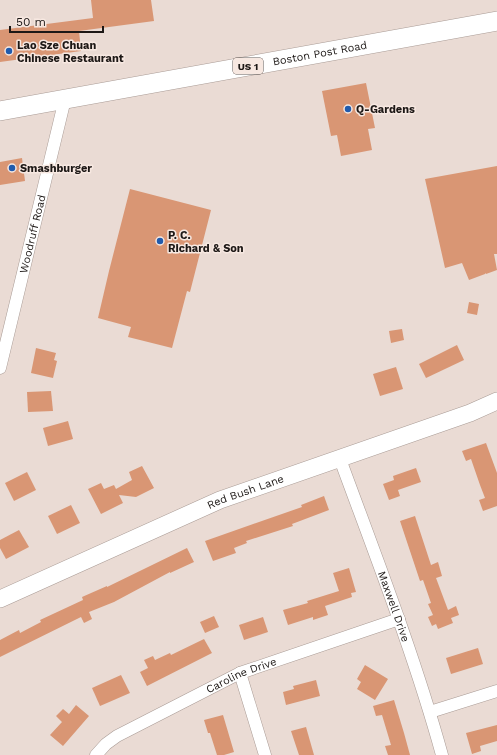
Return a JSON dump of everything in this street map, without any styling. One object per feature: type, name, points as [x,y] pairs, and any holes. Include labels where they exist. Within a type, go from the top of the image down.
[{"type":"main road","name":"Boston Post Road","points":[[0,111],[497,21]]},
{"type":"street","name":"Woodruff Road","points":[[0,368],[65,99]]},
{"type":"street","name":"Red Bush Lane","points":[[0,599],[220,500],[470,413],[497,401]]},
{"type":"street","name":"Maxwell Drive","points":[[340,459],[399,619],[430,712],[442,755]]},
{"type":"street","name":"Caroline Drive","points":[[96,755],[106,744],[117,736],[240,674],[399,619]]},
{"type":"street","points":[[240,674],[265,755]]},
{"type":"street","points":[[430,712],[497,691]]},
{"type":"building","points":[[91,0],[151,0],[154,21],[79,31],[81,51],[0,62],[0,30],[93,18]]},
{"type":"building","name":"Q-Gardens","points":[[366,83],[375,128],[368,129],[372,150],[341,156],[337,135],[331,136],[322,91]]},
{"type":"building","name":"Smashburger","points":[[22,158],[25,181],[0,185],[0,162]]},
{"type":"building","points":[[497,166],[497,254],[494,254],[497,270],[486,274],[485,273],[469,280],[462,263],[445,268],[425,179]]},
{"type":"building","name":"P. C. Richard & Son","points":[[130,189],[211,210],[190,292],[187,291],[172,348],[128,337],[131,327],[98,318]]},
{"type":"building","points":[[469,302],[479,304],[477,315],[467,313]]},
{"type":"building","points":[[402,329],[404,340],[391,343],[389,331]]},
{"type":"building","points":[[457,345],[464,360],[426,378],[419,364]]},
{"type":"building","points":[[36,348],[56,353],[54,360],[57,361],[53,378],[31,373]]},
{"type":"building","points":[[396,367],[403,389],[380,396],[373,374]]},
{"type":"building","points":[[51,391],[53,411],[28,412],[27,392]]},
{"type":"building","points":[[68,421],[73,439],[48,446],[43,428]]},
{"type":"building","points":[[486,443],[497,473],[497,506],[483,511],[479,500],[485,498],[471,459],[466,461],[462,451]]},
{"type":"building","points":[[142,466],[154,488],[136,497],[119,495],[123,503],[101,514],[88,489],[101,483],[104,489],[114,485],[116,489],[132,480],[129,472]]},
{"type":"building","points":[[416,468],[421,482],[398,490],[400,496],[389,500],[383,484],[394,480],[393,476]]},
{"type":"building","points":[[27,472],[36,490],[14,501],[5,483]]},
{"type":"building","points":[[324,496],[329,510],[292,524],[293,526],[246,541],[247,543],[234,548],[236,553],[213,561],[205,541],[302,507],[301,505]]},
{"type":"building","points":[[71,505],[80,523],[57,534],[48,516]]},
{"type":"building","points":[[415,516],[431,565],[438,562],[442,576],[436,578],[448,610],[456,606],[459,615],[451,618],[453,623],[438,629],[436,624],[432,626],[428,617],[433,615],[428,604],[431,603],[423,580],[420,581],[400,521]]},
{"type":"building","points":[[19,530],[29,547],[6,559],[0,548],[0,540]]},
{"type":"building","points":[[187,548],[194,562],[170,572],[114,602],[89,612],[92,619],[84,623],[81,617],[0,657],[0,640],[19,630],[20,633],[41,622],[40,620],[83,600],[82,597],[107,587]]},
{"type":"building","points":[[349,568],[356,592],[351,593],[352,597],[325,606],[328,615],[313,620],[313,617],[288,625],[283,610],[308,603],[307,601],[339,591],[333,573]]},
{"type":"building","points":[[214,616],[219,627],[205,633],[200,622]]},
{"type":"building","points":[[263,617],[268,632],[244,640],[239,625]]},
{"type":"building","points":[[204,639],[212,653],[147,686],[140,672],[148,668],[144,660],[153,656],[155,660],[170,653],[171,655]]},
{"type":"building","points":[[478,648],[483,664],[451,674],[446,658]]},
{"type":"building","points":[[365,665],[388,679],[375,700],[357,689],[361,682],[357,679]]},
{"type":"building","points":[[121,675],[130,693],[100,706],[92,688]]},
{"type":"building","points":[[316,680],[320,696],[286,705],[283,692],[294,689],[293,686]]},
{"type":"building","points":[[394,700],[410,755],[388,755],[385,746],[391,745],[382,715],[376,716],[373,706]]},
{"type":"building","points":[[76,705],[89,716],[63,746],[50,735],[62,722],[56,716],[63,709],[69,714]]},
{"type":"building","points":[[223,715],[234,752],[224,755],[217,755],[204,720]]},
{"type":"building","points":[[497,725],[497,741],[480,746],[481,751],[472,754],[466,733]]},
{"type":"building","points":[[306,727],[314,755],[299,755],[291,731]]},
{"type":"place","name":"Lao Sze Chuan Chinese Restaurant","points":[[9,51]]},
{"type":"place","name":"Q-Gardens","points":[[348,109]]},
{"type":"place","name":"Smashburger","points":[[12,168]]},
{"type":"place","name":"P. C. Richard & Son","points":[[160,241]]}]
